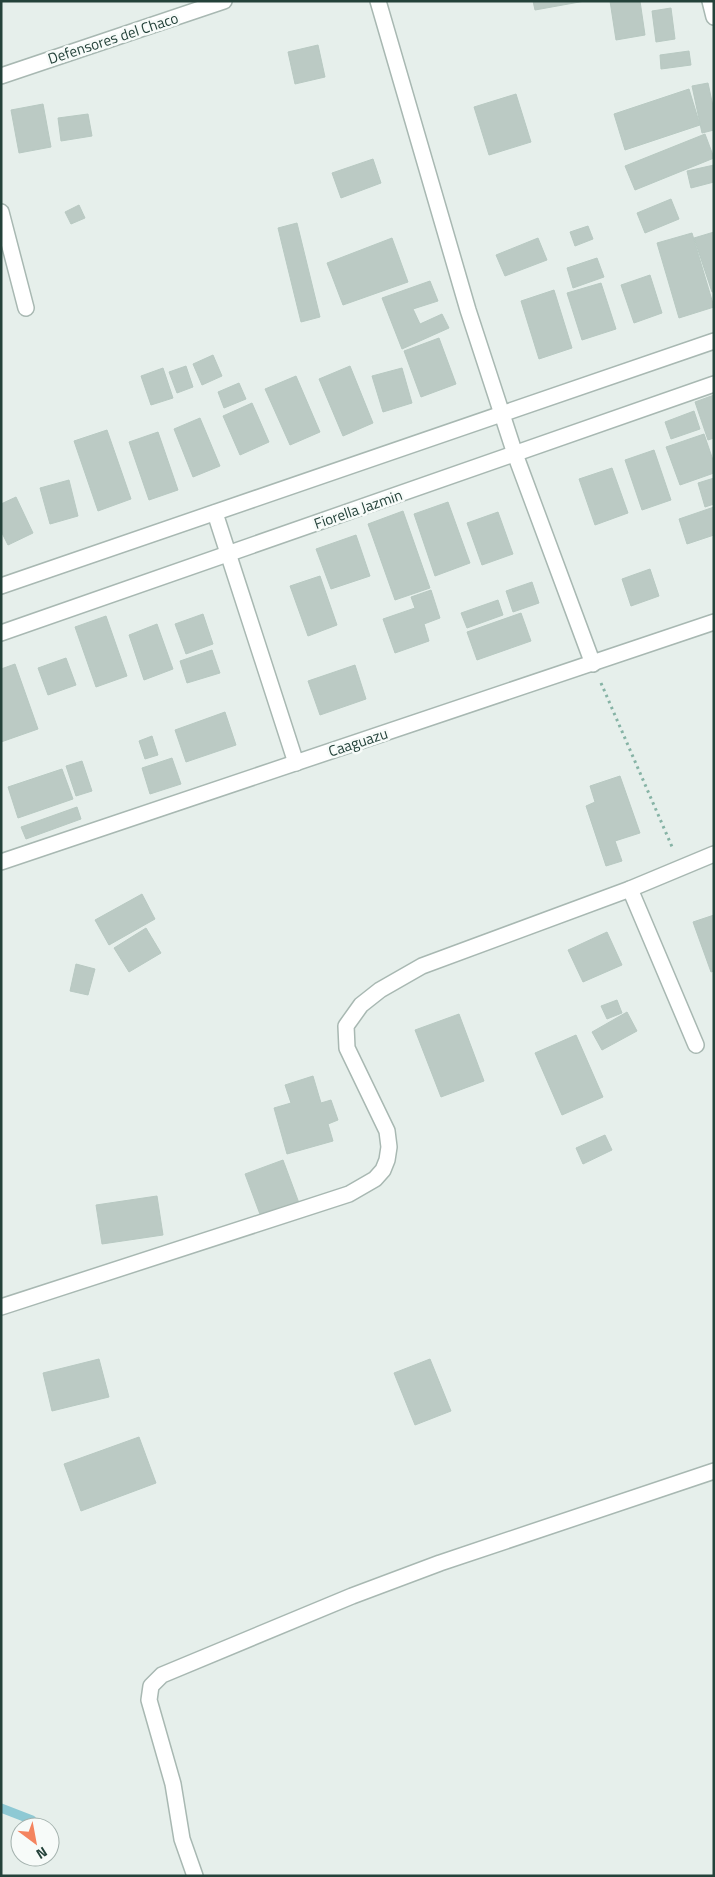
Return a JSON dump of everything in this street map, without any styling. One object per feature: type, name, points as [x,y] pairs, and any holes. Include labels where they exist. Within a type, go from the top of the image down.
[{"type":"street","name":"Defensores del Chaco","points":[[1,76],[224,1]]},
{"type":"street","points":[[378,1],[465,301],[516,454],[593,664]]},
{"type":"street","points":[[710,1],[714,18]]},
{"type":"street","points":[[1,212],[26,308]]},
{"type":"street","points":[[1,586],[714,341]]},
{"type":"street","name":"Fiorella Jazmin","points":[[1,633],[714,384]]},
{"type":"street","points":[[214,514],[229,554],[296,763]]},
{"type":"street","name":"Caaguazu","points":[[3,857],[296,763],[714,622]]},
{"type":"street","points":[[1,1307],[349,1194],[375,1179],[383,1170],[387,1160],[387,1132],[347,1048],[346,1026],[361,1005],[380,990],[422,966],[630,890],[714,854]]},
{"type":"street","points":[[630,890],[696,1045]]},
{"type":"street","points":[[195,1876],[182,1839],[173,1784],[149,1700],[151,1686],[162,1675],[352,1596],[431,1566],[714,1471]]},
{"type":"path","points":[[593,664],[681,867]]},
{"type":"building","points":[[533,1],[585,1],[535,10]]},
{"type":"building","points":[[610,1],[640,1],[645,35],[616,40]]},
{"type":"building","points":[[671,8],[675,39],[656,42],[652,11]]},
{"type":"building","points":[[318,45],[325,77],[295,84],[288,52]]},
{"type":"building","points":[[689,51],[691,65],[661,69],[660,55]]},
{"type":"building","points":[[708,83],[714,111],[714,130],[702,133],[692,86]]},
{"type":"building","points":[[689,89],[700,125],[625,150],[614,114]]},
{"type":"building","points":[[516,94],[531,142],[489,155],[474,107]]},
{"type":"building","points":[[43,104],[51,147],[19,153],[11,110]]},
{"type":"building","points":[[88,114],[92,136],[61,141],[58,118]]},
{"type":"building","points":[[705,134],[714,158],[635,190],[625,166]]},
{"type":"building","points":[[373,159],[381,183],[341,198],[332,173]]},
{"type":"building","points":[[714,165],[714,182],[691,188],[687,171]]},
{"type":"building","points":[[671,199],[679,219],[645,233],[637,213]]},
{"type":"building","points":[[79,205],[85,218],[71,224],[65,212]]},
{"type":"building","points":[[297,223],[320,317],[301,322],[278,228]]},
{"type":"building","points":[[588,226],[593,239],[575,246],[570,232]]},
{"type":"building","points":[[714,232],[714,292],[712,292],[694,238]]},
{"type":"building","points":[[692,233],[714,307],[679,318],[657,243]]},
{"type":"building","points":[[392,238],[408,282],[343,305],[327,263]]},
{"type":"building","points":[[538,238],[547,260],[505,276],[496,255]]},
{"type":"building","points":[[597,258],[604,277],[573,288],[567,268]]},
{"type":"building","points":[[650,275],[662,313],[634,323],[621,285]]},
{"type":"building","points":[[430,281],[438,301],[413,309],[420,324],[442,314],[449,328],[402,349],[382,298]]},
{"type":"building","points":[[601,283],[616,329],[582,340],[567,293]]},
{"type":"building","points":[[554,290],[572,348],[539,359],[521,301]]},
{"type":"building","points":[[439,338],[456,384],[421,397],[404,351]]},
{"type":"building","points":[[213,355],[222,376],[202,385],[193,364]]},
{"type":"building","points":[[186,366],[193,387],[177,393],[169,372]]},
{"type":"building","points":[[350,366],[373,423],[343,436],[319,379]]},
{"type":"building","points":[[163,368],[173,398],[151,405],[141,376]]},
{"type":"building","points":[[402,368],[412,403],[383,412],[372,376]]},
{"type":"building","points":[[296,376],[320,432],[290,445],[265,389]]},
{"type":"building","points":[[239,383],[246,399],[224,408],[218,392]]},
{"type":"building","points":[[714,395],[714,438],[708,440],[695,402]]},
{"type":"building","points":[[252,403],[269,442],[240,455],[223,416]]},
{"type":"building","points":[[694,411],[700,429],[671,439],[665,422]]},
{"type":"building","points":[[200,418],[220,466],[193,477],[174,429]]},
{"type":"building","points":[[107,430],[131,499],[98,511],[74,441]]},
{"type":"building","points":[[158,432],[178,490],[149,500],[129,442]]},
{"type":"building","points":[[704,434],[714,463],[714,473],[680,485],[666,447]]},
{"type":"building","points":[[654,450],[671,500],[642,510],[625,460]]},
{"type":"building","points":[[612,468],[628,513],[595,525],[579,479]]},
{"type":"building","points":[[714,478],[714,504],[705,507],[698,483]]},
{"type":"building","points":[[69,480],[78,516],[50,524],[40,488]]},
{"type":"building","points":[[16,497],[33,533],[8,545],[1,531],[1,504]]},
{"type":"building","points":[[448,502],[470,563],[435,576],[414,514]]},
{"type":"building","points":[[714,507],[714,535],[687,544],[679,519]]},
{"type":"building","points":[[403,511],[430,588],[395,600],[368,524]]},
{"type":"building","points":[[498,512],[513,554],[482,565],[467,523]]},
{"type":"building","points":[[356,535],[370,576],[331,589],[316,549]]},
{"type":"building","points":[[650,569],[659,596],[631,606],[622,579]]},
{"type":"building","points":[[320,576],[337,625],[308,636],[290,586]]},
{"type":"building","points":[[532,582],[539,603],[513,612],[506,591]]},
{"type":"building","points":[[431,590],[440,618],[424,624],[429,641],[395,653],[383,619],[415,608],[411,597]]},
{"type":"building","points":[[498,600],[503,615],[467,628],[461,613]]},
{"type":"building","points":[[521,613],[531,641],[477,660],[467,632]]},
{"type":"building","points":[[203,614],[213,644],[186,654],[175,624]]},
{"type":"building","points":[[106,616],[127,676],[96,687],[75,627]]},
{"type":"building","points":[[157,624],[173,669],[144,680],[129,635]]},
{"type":"building","points":[[212,650],[220,673],[187,683],[180,661]]},
{"type":"building","points":[[66,658],[76,685],[48,695],[38,668]]},
{"type":"building","points":[[15,664],[38,729],[1,742],[1,669]]},
{"type":"building","points":[[355,665],[366,699],[320,715],[308,681]]},
{"type":"building","points":[[225,712],[236,745],[186,762],[175,730]]},
{"type":"building","points":[[152,736],[158,755],[145,759],[139,741]]},
{"type":"building","points":[[172,758],[181,784],[150,794],[142,768]]},
{"type":"building","points":[[82,761],[92,791],[76,796],[66,766]]},
{"type":"building","points":[[62,769],[73,799],[18,818],[8,787]]},
{"type":"building","points":[[620,776],[640,833],[615,841],[622,861],[606,866],[586,806],[595,802],[590,786]]},
{"type":"building","points":[[77,807],[81,819],[26,839],[21,827]]},
{"type":"building","points":[[142,894],[155,919],[109,945],[95,920]]},
{"type":"building","points":[[714,915],[714,971],[711,972],[693,922]]},
{"type":"building","points":[[146,928],[161,953],[129,972],[114,948]]},
{"type":"building","points":[[607,932],[622,965],[583,982],[568,950]]},
{"type":"building","points":[[76,964],[95,969],[88,995],[70,991]]},
{"type":"building","points":[[617,1000],[622,1013],[607,1019],[601,1006]]},
{"type":"building","points":[[627,1012],[637,1031],[602,1050],[592,1032]]},
{"type":"building","points":[[459,1014],[484,1081],[441,1097],[415,1030]]},
{"type":"building","points":[[576,1035],[603,1097],[562,1115],[535,1053]]},
{"type":"building","points":[[313,1076],[321,1103],[331,1100],[338,1120],[328,1124],[333,1141],[287,1154],[274,1108],[291,1103],[285,1085]]},
{"type":"building","points":[[605,1135],[612,1150],[583,1164],[576,1148]]},
{"type":"building","points":[[283,1160],[299,1203],[261,1217],[245,1174]]},
{"type":"building","points":[[157,1196],[163,1235],[102,1244],[96,1205]]},
{"type":"building","points":[[99,1359],[109,1397],[52,1411],[43,1373]]},
{"type":"building","points":[[430,1359],[451,1411],[415,1425],[394,1373]]},
{"type":"building","points":[[139,1437],[156,1483],[81,1511],[64,1464]]},
{"type":"waterway","points":[[1,1808],[24,1817]]}]
